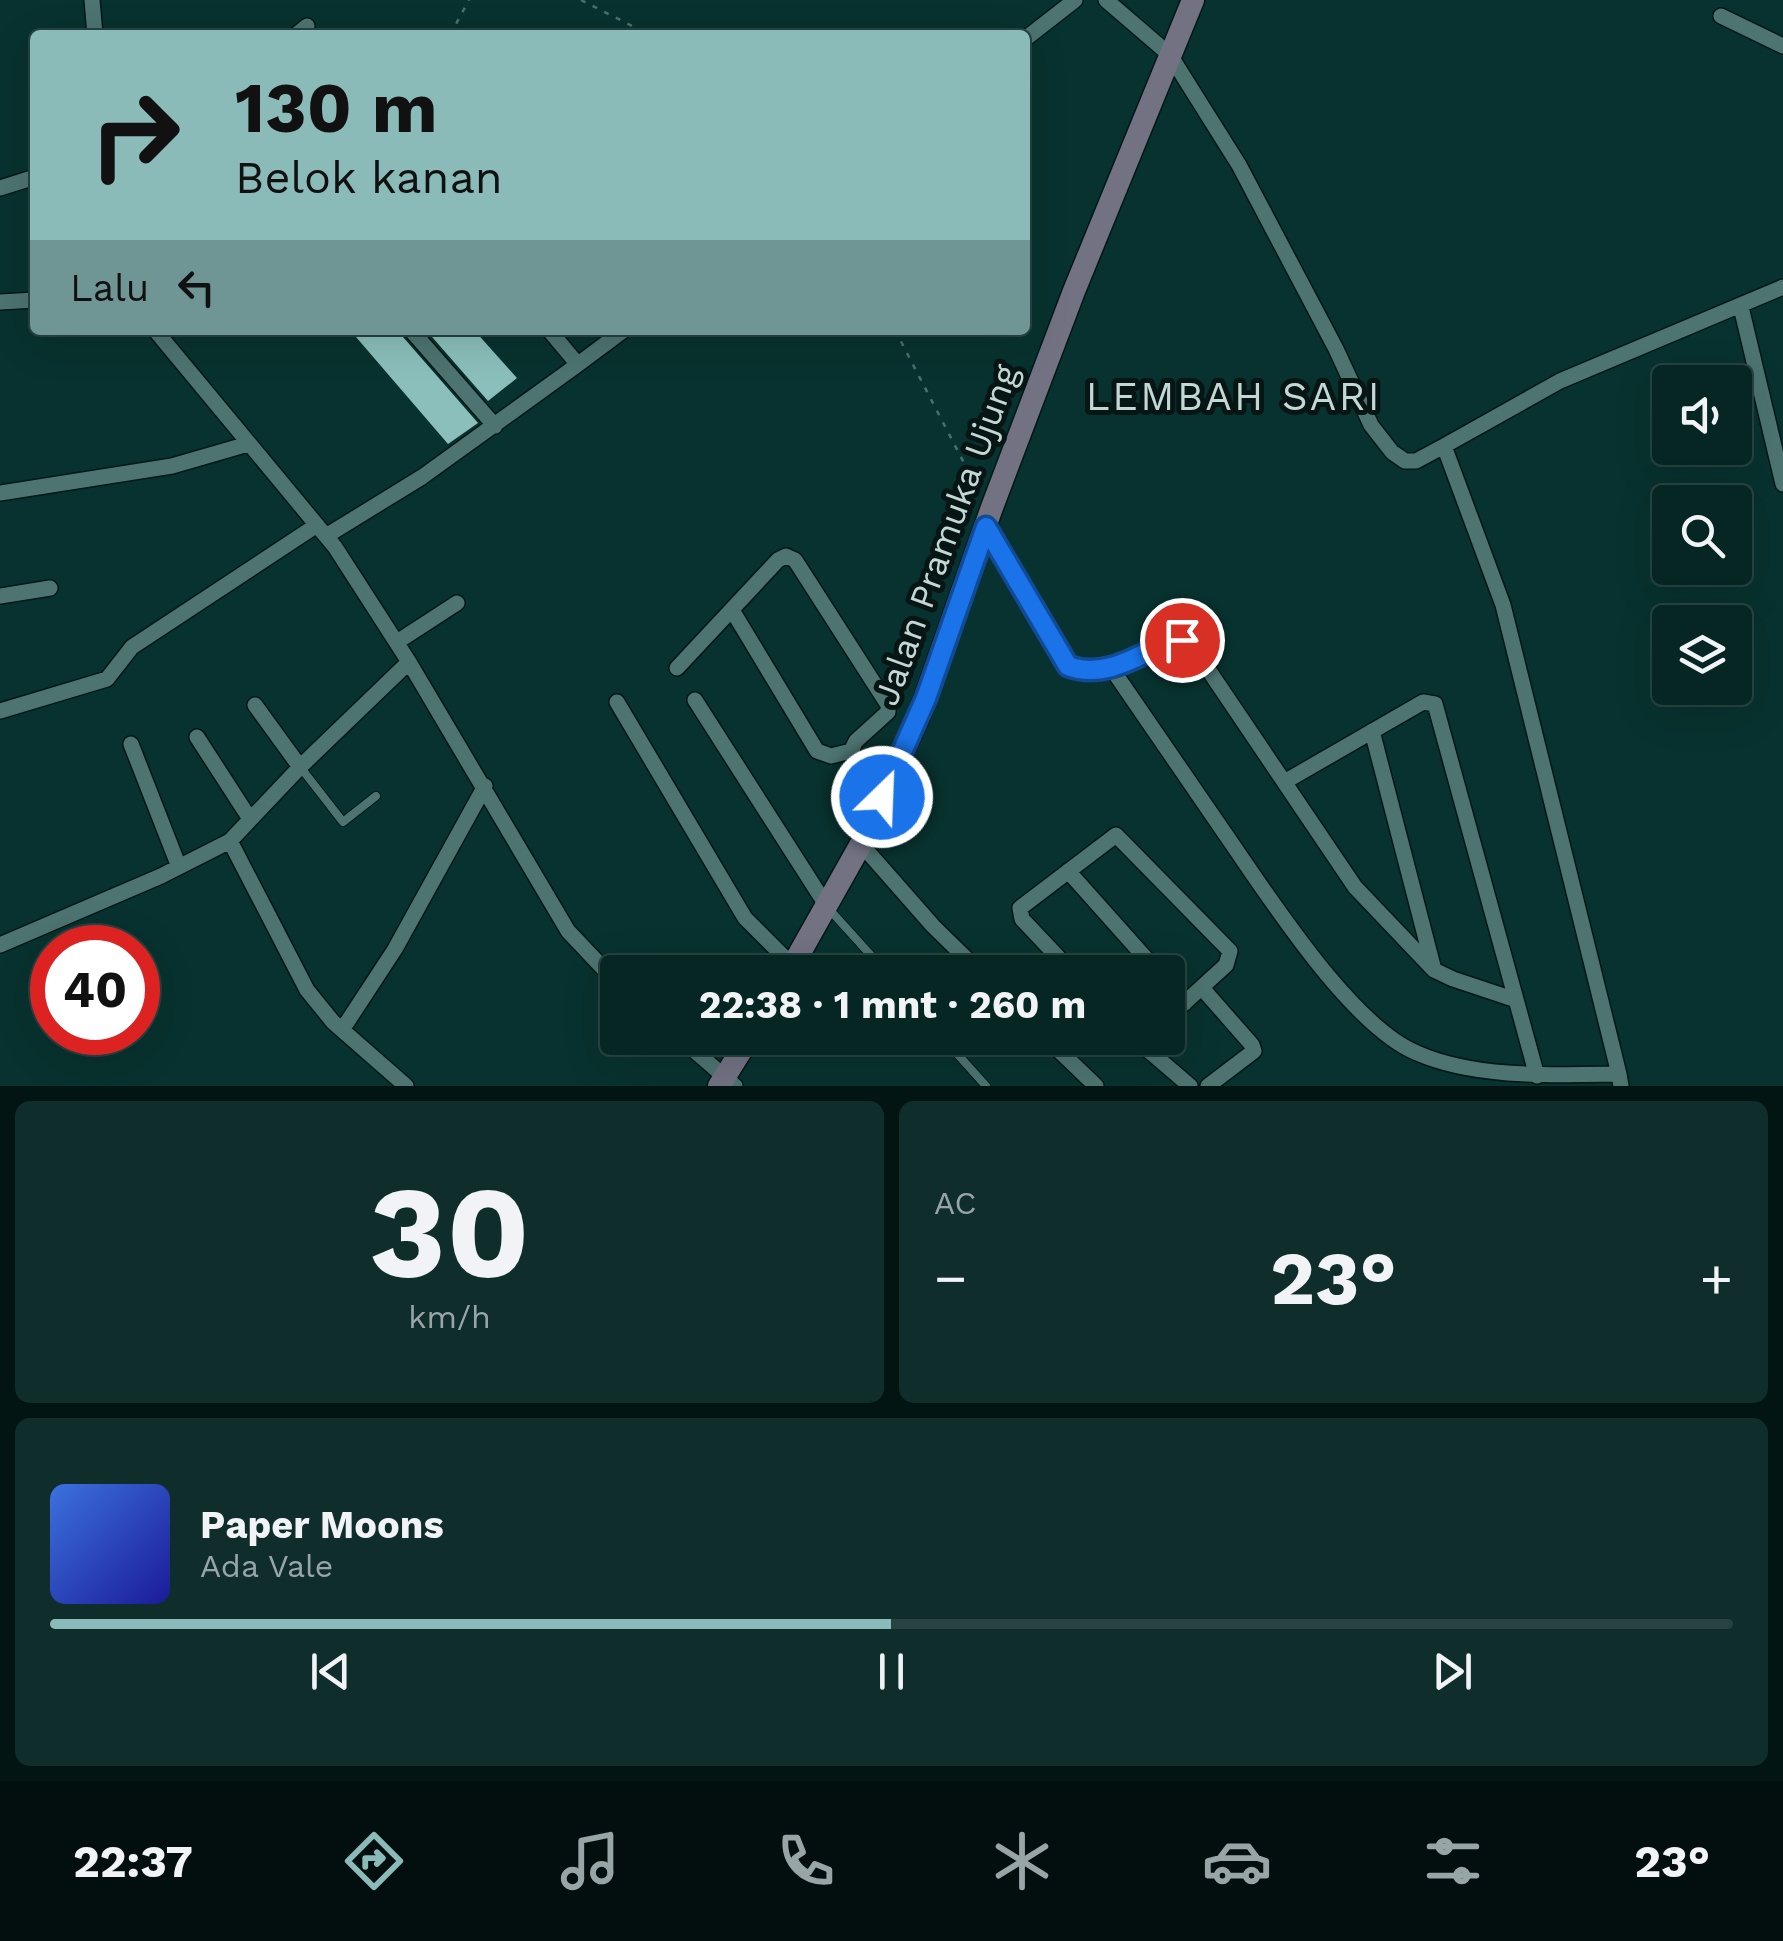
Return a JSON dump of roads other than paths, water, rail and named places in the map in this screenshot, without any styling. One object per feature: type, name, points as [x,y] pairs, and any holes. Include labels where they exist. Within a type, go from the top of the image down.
[{"type":"street","points":[[92,0],[94,30]]},
{"type":"street","points":[[1030,35],[1075,0]]},
{"type":"street","points":[[1106,0],[1170,56],[1267,215],[1372,425],[1392,452],[1405,461],[1416,460],[1444,446],[1560,380],[1783,287]]},
{"type":"street","name":"Jalan Pramuka Ujung","points":[[799,955],[861,844],[926,698],[1074,291],[1193,0]]},
{"type":"street","points":[[1722,16],[1783,46]]},
{"type":"street","points":[[0,188],[30,179]]},
{"type":"street","points":[[0,302],[30,300]]},
{"type":"street","points":[[1741,307],[1783,484]]},
{"type":"street","points":[[159,335],[321,530],[397,642],[568,931],[600,965]]},
{"type":"street","points":[[415,335],[495,426]]},
{"type":"street","points":[[554,335],[574,360],[573,368]]},
{"type":"street","points":[[0,712],[108,679],[132,647],[144,638],[321,530],[422,477],[617,335]]},
{"type":"street","points":[[0,492],[172,466],[248,444]]},
{"type":"street","points":[[1112,669],[1294,932],[1360,1010],[1415,1053],[1451,1063],[1536,1076],[1620,1080],[1503,606],[1444,446]]},
{"type":"street","points":[[988,519],[1068,666],[1112,669],[1174,639],[1191,644],[1355,887],[1434,970],[1452,980],[1513,999]]},
{"type":"street","points":[[676,668],[778,560],[786,556],[795,560],[888,705],[888,712],[851,750],[831,756],[817,751],[732,610]]},
{"type":"street","points":[[0,596],[50,588]]},
{"type":"street","points":[[397,642],[456,602]]},
{"type":"street","points":[[0,944],[230,842],[300,767],[409,662]]},
{"type":"street","points":[[695,700],[826,906]]},
{"type":"street","points":[[616,702],[745,918],[778,955]]},
{"type":"street","points":[[1286,780],[1423,702],[1436,704],[1536,1076]]},
{"type":"street","points":[[255,705],[300,767]]},
{"type":"street","points":[[1372,731],[1434,970]]},
{"type":"street","points":[[197,737],[250,819]]},
{"type":"street","points":[[131,744],[179,867]]},
{"type":"street","points":[[851,750],[882,797]]},
{"type":"street","points":[[342,1030],[395,949],[485,786]]},
{"type":"street","points":[[1056,955],[1019,914],[1020,908],[1112,837],[1121,837],[1230,952],[1226,965],[1185,1004]]},
{"type":"street","points":[[230,842],[307,990],[342,1030],[406,1086]]},
{"type":"street","points":[[861,844],[963,955]]},
{"type":"street","points":[[1068,871],[1143,955]]},
{"type":"street","points":[[1202,988],[1254,1051],[1208,1086]]},
{"type":"street","points":[[697,1055],[726,1083],[740,1055]]},
{"type":"street","points":[[1064,1055],[1096,1086]]},
{"type":"street","points":[[1156,1055],[1190,1086]]},
{"type":"street","points":[[377,1086],[390,1074]]},
{"type":"lane","points":[[300,767],[343,822],[376,796]]},
{"type":"lane","points":[[826,906],[871,955]]},
{"type":"lane","points":[[958,1055],[986,1086]]},
{"type":"district","name":"LEMBAH SARI","points":[[1234,396]]}]
